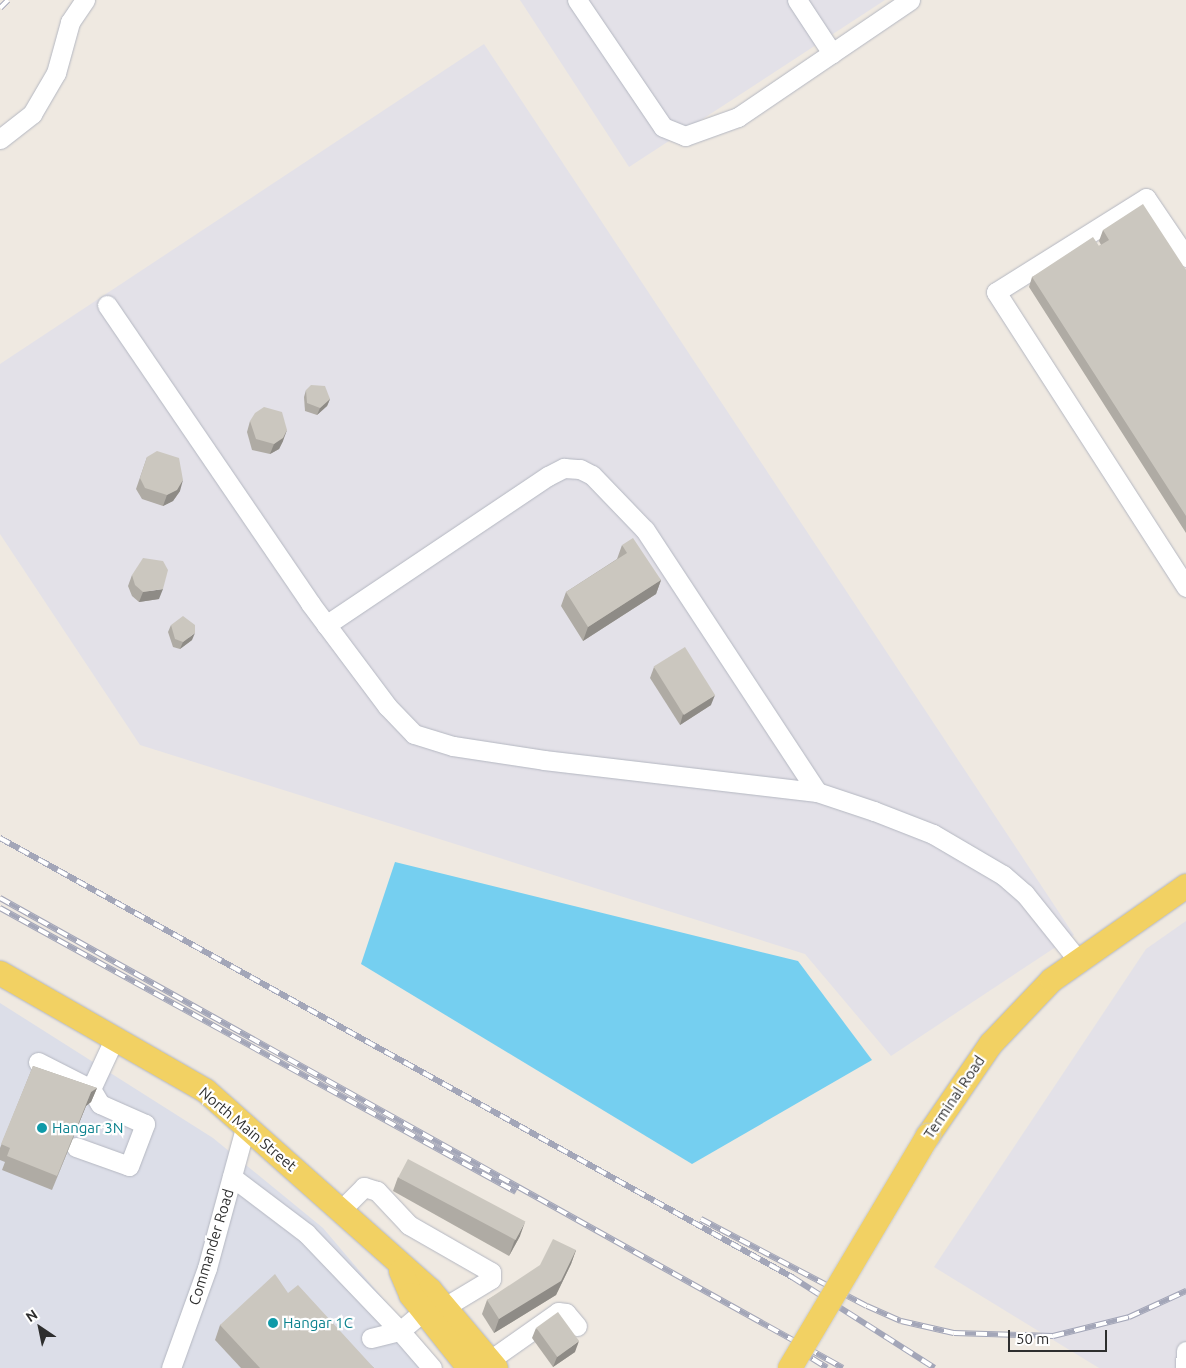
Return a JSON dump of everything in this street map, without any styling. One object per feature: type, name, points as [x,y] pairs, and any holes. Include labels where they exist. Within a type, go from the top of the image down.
[{"type":"main road","name":"Terminal Road","points":[[790,1368],[928,1136],[991,1044],[1077,959],[1186,886]]},
{"type":"main road","name":"North Main Street","points":[[0,973],[115,1037],[206,1091],[246,1124],[341,1210],[399,1267],[430,1290],[433,1310],[488,1366]]},
{"type":"street","points":[[0,139],[32,114],[56,73],[70,22],[85,0]]},
{"type":"street","points":[[577,0],[642,100],[673,135],[703,133],[738,117],[910,0]]},
{"type":"street","points":[[797,0],[832,53]]},
{"type":"street","points":[[1186,257],[1146,198],[996,292],[1186,587]]},
{"type":"street","points":[[107,305],[326,625],[387,706],[414,734],[430,740],[544,760],[817,792],[933,834],[983,861],[1025,894],[1077,959]]},
{"type":"street","points":[[326,625],[548,476],[564,468],[580,469],[592,475],[645,530],[817,792]]},
{"type":"street","points":[[91,1089],[115,1037]]},
{"type":"street","points":[[38,1062],[91,1089],[100,1104],[145,1124],[128,1166],[76,1147]]},
{"type":"street","name":"Commander Road","points":[[171,1368],[207,1268],[246,1124]]},
{"type":"street","points":[[232,1177],[306,1233],[400,1331],[432,1368]]},
{"type":"street","points":[[341,1210],[364,1187],[378,1191],[409,1225],[491,1272],[491,1279],[433,1310],[400,1331],[371,1338]]},
{"type":"street","points":[[488,1366],[558,1312],[566,1313],[577,1326]]},
{"type":"street","points":[[1185,1368],[1186,1351]]},
{"type":"shaded area","points":[[520,0],[885,0],[629,167]]},
{"type":"shaded area","points":[[484,44],[1074,935],[891,1056],[805,954],[140,745],[0,534],[0,364]]},
{"type":"shaded area","points":[[1186,921],[1186,1368],[1099,1368],[934,1267],[1146,949]]},
{"type":"shaded area","points":[[0,1003],[213,1138],[323,1228],[442,1368],[0,1368]]},
{"type":"water","points":[[395,862],[798,961],[872,1060],[692,1164],[361,964]]},
{"type":"building","points":[[1143,204],[1186,270],[1186,516],[1032,277],[1093,237],[1099,246],[1109,240],[1103,230]]},
{"type":"building","points":[[311,385],[325,386],[330,399],[320,408],[307,403],[306,390]]},
{"type":"building","points":[[264,407],[282,412],[287,430],[283,438],[274,444],[256,439],[250,421],[255,413]]},
{"type":"building","points":[[157,451],[179,458],[183,480],[177,490],[167,495],[145,488],[140,478],[147,457]]},
{"type":"building","points":[[633,538],[661,580],[588,627],[566,592],[627,553],[622,545]]},
{"type":"building","points":[[143,558],[163,561],[168,570],[163,589],[143,592],[135,585],[132,575]]},
{"type":"building","points":[[183,616],[195,625],[195,633],[183,642],[175,639],[171,625]]},
{"type":"building","points":[[685,647],[715,695],[684,715],[654,667]]},
{"type":"building","name":"Hangar 3N","points":[[33,1066],[97,1088],[91,1092],[57,1176],[7,1156],[10,1148],[1,1144]]},
{"type":"building","points":[[408,1159],[525,1221],[516,1240],[398,1178]]},
{"type":"building","points":[[553,1239],[576,1250],[561,1281],[499,1319],[487,1300],[540,1265]]},
{"type":"building","name":"Hangar 1C","points":[[275,1274],[288,1293],[298,1285],[374,1368],[260,1368],[220,1325]]},
{"type":"building","points":[[558,1312],[579,1341],[557,1357],[536,1328]]},
{"type":"railway","points":[[0,8],[8,0]]},
{"type":"railway","points":[[0,838],[792,1277],[935,1368]]},
{"type":"railway","points":[[0,898],[843,1368]]},
{"type":"railway","points":[[0,908],[516,1192]]},
{"type":"railway","points":[[701,1219],[867,1306],[901,1321],[954,1333],[1053,1336],[1129,1317],[1186,1291]]},
{"type":"railway","points":[[794,1347],[827,1368]]},
{"type":"place","name":"Hangar 3N","points":[[42,1128]]},
{"type":"place","name":"Hangar 1C","points":[[273,1323]]}]
